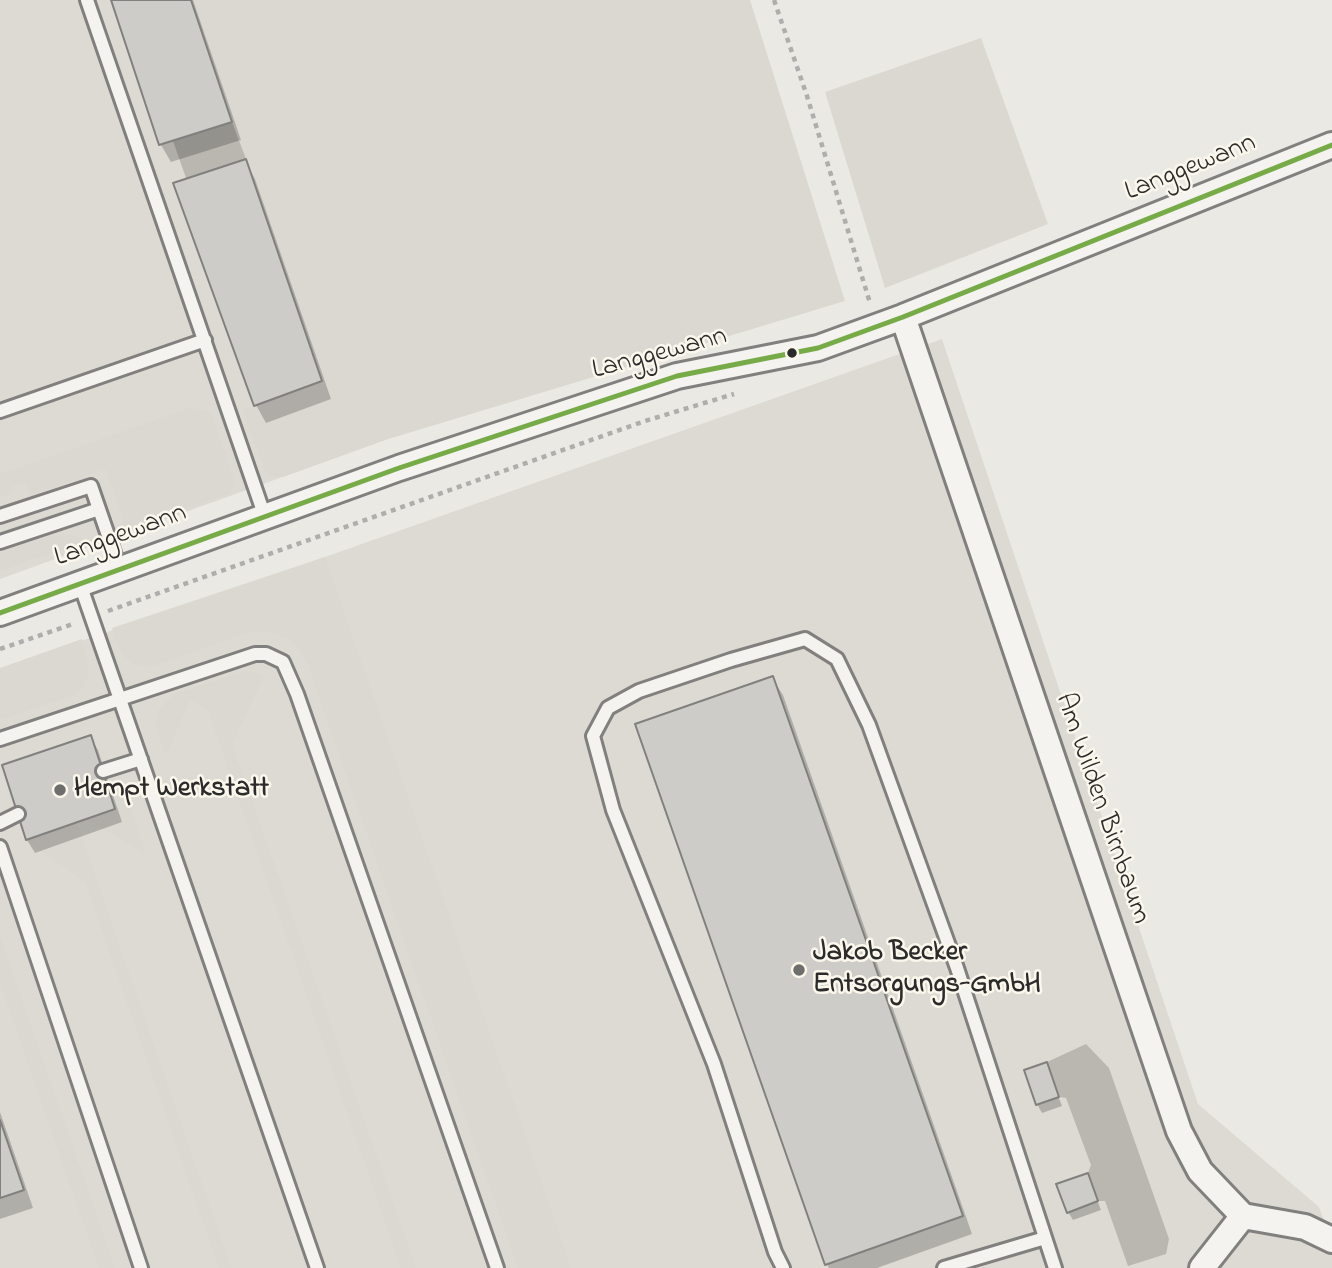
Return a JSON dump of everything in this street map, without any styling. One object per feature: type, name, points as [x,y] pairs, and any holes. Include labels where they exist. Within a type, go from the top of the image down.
[{"type":"street","name":"Langgewann","points":[[0,613],[399,468],[677,376],[818,348],[903,317],[1332,145]]},
{"type":"street","name":"Am Wilden Birnbaum","points":[[903,317],[1179,1131],[1200,1171],[1243,1216]]},
{"type":"street","points":[[1202,1268],[1243,1216],[1305,1227],[1332,1240]]},
{"type":"lane","points":[[87,0],[265,517]]},
{"type":"lane","points":[[0,411],[205,340]]},
{"type":"lane","points":[[0,516],[92,486],[120,570]]},
{"type":"lane","points":[[0,542],[99,509]]},
{"type":"lane","points":[[80,584],[317,1268]]},
{"type":"lane","points":[[783,1268],[775,1252],[714,1064],[613,810],[593,736],[608,708],[639,691],[805,639],[837,659],[869,725],[957,968],[1055,1268]]},
{"type":"lane","points":[[0,739],[255,654],[266,654],[284,662],[298,694],[497,1268]]},
{"type":"lane","points":[[103,771],[141,759]]},
{"type":"lane","points":[[0,823],[18,814]]},
{"type":"lane","points":[[0,847],[141,1268]]},
{"type":"lane","points":[[944,1268],[1045,1238]]},
{"type":"path","points":[[774,0],[807,96],[877,326]]},
{"type":"path","points":[[0,649],[645,421],[746,391]]},
{"type":"shaded area","points":[[0,0],[231,0],[385,440],[0,579]]},
{"type":"shaded area","points":[[191,0],[750,0],[845,301],[385,440],[283,477],[272,476],[265,471],[243,410],[322,380]]},
{"type":"shaded area","points":[[981,38],[1048,224],[885,288],[825,92]]},
{"type":"shaded area","points":[[232,122],[246,159],[186,178],[173,141]]},
{"type":"shaded area","points":[[942,339],[1198,1104],[1319,1207],[1332,1242],[1332,1268],[0,1268],[0,669]]},
{"type":"shaded area","points":[[190,408],[205,410],[212,416],[235,483],[229,494],[127,529],[106,469],[30,496],[25,483],[12,487],[14,492],[0,497],[0,474]]},
{"type":"shaded area","points":[[71,535],[87,541],[0,571],[0,552],[50,536]]},
{"type":"shaded area","points":[[325,557],[571,1268],[518,1268],[308,665],[298,647],[289,639],[275,634],[264,631],[247,633],[154,666],[146,666],[134,664],[124,656],[116,641],[112,628]]},
{"type":"shaded area","points":[[82,639],[89,672],[83,688],[74,695],[0,720],[0,668]]},
{"type":"shaded area","points":[[246,671],[264,676],[232,744],[416,1268],[401,1268],[208,710],[190,700],[166,755],[157,730],[159,709],[174,694]]},
{"type":"shaded area","points":[[117,796],[127,798],[129,802],[145,853],[87,820],[120,809]]},
{"type":"shaded area","points":[[77,823],[231,1268],[219,1268],[85,881],[26,841]]},
{"type":"shaded area","points":[[0,937],[115,1268],[99,1268],[0,983]]},
{"type":"shaded area","points":[[1086,1044],[1109,1068],[1169,1239],[1166,1254],[1128,1266],[1105,1201],[1098,1201],[1088,1173],[1091,1165],[1066,1098],[1059,1097],[1047,1062]]},
{"type":"building","points":[[111,0],[191,0],[232,122],[159,145]]},
{"type":"building","points":[[246,159],[322,381],[254,406],[173,183]]},
{"type":"building","name":"Jakob Becker Entsorgungs-GmbH","points":[[773,676],[963,1216],[825,1265],[635,724]]},
{"type":"building","name":"Hempt Werkstatt","points":[[91,735],[115,809],[26,840],[2,765]]},
{"type":"building","points":[[1047,1062],[1059,1097],[1036,1105],[1024,1070]]},
{"type":"building","points":[[0,1120],[24,1190],[0,1198]]},
{"type":"building","points":[[1088,1173],[1098,1201],[1067,1213],[1056,1184]]},
{"type":"transit line","points":[[0,613],[399,468],[677,376],[818,348],[903,317],[1332,145]]},
{"type":"place","name":"Hempt Werkstatt","points":[[60,790]]},
{"type":"place","name":"Jakob Becker Entsorgungs-GmbH","points":[[799,970]]}]
